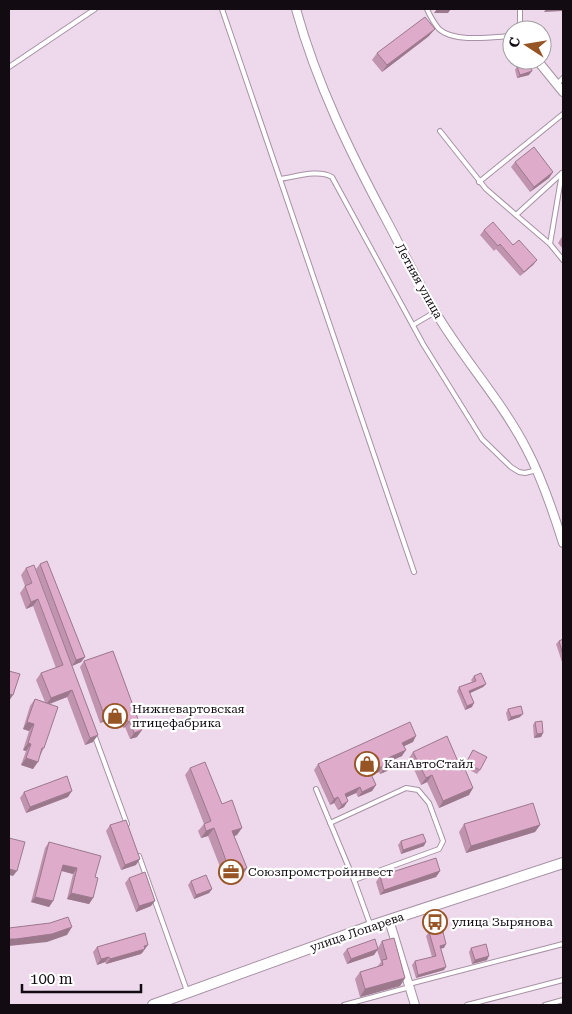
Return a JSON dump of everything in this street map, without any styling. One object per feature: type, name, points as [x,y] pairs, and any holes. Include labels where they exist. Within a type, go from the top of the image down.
[{"type":"main road","name":"улица Лопарева","points":[[153,1005],[371,926],[563,863]]},
{"type":"street","name":"Летняя улица","points":[[296,9],[322,88],[367,184],[435,312],[526,447],[563,543]]},
{"type":"street","points":[[545,70],[563,92]]},
{"type":"street","points":[[389,920],[415,1005]]},
{"type":"lane","points":[[9,67],[95,9]]},
{"type":"lane","points":[[222,9],[414,572]]},
{"type":"lane","points":[[427,9],[438,28],[450,36],[502,36]]},
{"type":"lane","points":[[557,84],[563,78]]},
{"type":"lane","points":[[480,182],[563,114]]},
{"type":"lane","points":[[440,131],[495,198],[550,244],[563,260]]},
{"type":"lane","points":[[516,216],[562,172]]},
{"type":"lane","points":[[550,244],[562,172]]},
{"type":"lane","points":[[280,179],[317,173],[326,173],[332,177],[430,357],[482,439],[518,472],[536,470]]},
{"type":"lane","points":[[413,325],[435,312]]},
{"type":"lane","points":[[558,526],[563,518]]},
{"type":"lane","points":[[93,733],[128,825]]},
{"type":"lane","points":[[330,823],[406,788],[418,790],[429,803],[443,841],[439,849],[354,880]]},
{"type":"lane","points":[[316,789],[371,926]]},
{"type":"lane","points":[[138,852],[188,993]]},
{"type":"lane","points":[[344,1005],[563,944]]},
{"type":"lane","points":[[467,1005],[563,980]]},
{"type":"lane","points":[[545,1005],[563,1000]]},
{"type":"building","points":[[425,17],[435,29],[387,65],[377,53]]},
{"type":"building","points":[[518,70],[532,70],[532,71],[520,75]]},
{"type":"building","points":[[534,147],[553,172],[534,187],[515,162]]},
{"type":"building","points":[[493,222],[513,245],[519,240],[537,260],[524,272],[500,244],[498,246],[484,230]]},
{"type":"building","points":[[47,561],[85,657],[76,660],[40,564]]},
{"type":"building","points":[[34,565],[98,735],[90,738],[72,690],[51,698],[41,673],[63,665],[38,599],[31,602],[25,586],[32,583],[26,568]]},
{"type":"building","points":[[563,639],[563,655],[559,641]]},
{"type":"building","points":[[113,651],[142,730],[134,733],[130,721],[128,722],[123,710],[105,717],[84,661]]},
{"type":"building","points":[[9,671],[20,674],[13,695],[9,694]]},
{"type":"building","points":[[481,673],[486,684],[469,691],[474,703],[467,706],[459,687],[476,681],[474,676]]},
{"type":"building","points":[[35,699],[58,707],[38,762],[26,758],[31,744],[28,743],[34,724],[27,722]]},
{"type":"building","points":[[521,706],[523,714],[511,717],[508,709]]},
{"type":"building","points":[[542,721],[543,733],[537,734],[535,722]]},
{"type":"building","points":[[410,722],[416,736],[402,743],[406,750],[388,758],[391,765],[384,769],[383,766],[370,772],[376,785],[362,792],[360,787],[345,794],[348,801],[342,805],[338,797],[334,799],[318,764]]},
{"type":"building","points":[[447,736],[462,771],[464,767],[473,788],[443,801],[432,775],[426,778],[413,752]]},
{"type":"building","points":[[473,750],[487,757],[480,770],[466,763]]},
{"type":"building","points":[[205,762],[222,804],[232,800],[242,828],[232,831],[247,868],[231,874],[214,828],[206,831],[204,824],[211,821],[190,768]]},
{"type":"building","points":[[67,776],[72,791],[30,807],[24,792]]},
{"type":"building","points":[[533,803],[540,825],[471,846],[464,824]]},
{"type":"building","points":[[126,820],[140,859],[125,865],[110,825]]},
{"type":"building","points":[[423,834],[426,842],[403,850],[401,841]]},
{"type":"building","points":[[9,838],[25,842],[17,871],[9,869]]},
{"type":"building","points":[[49,842],[101,856],[95,877],[98,878],[93,898],[71,893],[77,868],[63,865],[53,901],[35,897]]},
{"type":"building","points":[[436,858],[440,871],[384,890],[380,876]]},
{"type":"building","points":[[145,872],[155,901],[139,906],[129,878]]},
{"type":"building","points":[[206,875],[212,889],[196,895],[191,881]]},
{"type":"building","points":[[68,917],[72,927],[52,934],[9,939],[9,928],[50,923]]},
{"type":"building","points":[[442,928],[446,944],[440,946],[446,967],[418,975],[415,961],[436,956],[429,932]]},
{"type":"building","points":[[145,933],[148,945],[144,946],[145,949],[110,959],[109,957],[101,959],[97,947]]},
{"type":"building","points":[[394,938],[405,978],[365,989],[360,972],[383,965],[382,960],[387,959],[382,941]]},
{"type":"building","points":[[375,939],[378,949],[351,959],[347,949]]},
{"type":"building","points":[[486,944],[489,956],[475,960],[471,948]]},
{"type":"place","name":"Нижневартовская птицефабрика","points":[[115,716]]},
{"type":"place","name":"КанАвтоСтайл","points":[[367,764]]},
{"type":"place","name":"Союзпромстройинвест","points":[[231,872]]},
{"type":"place","name":"улица Зырянова","points":[[435,922]]}]
